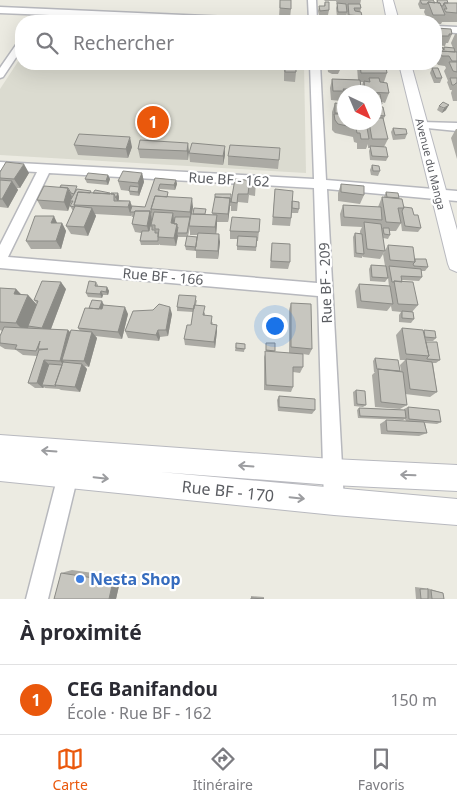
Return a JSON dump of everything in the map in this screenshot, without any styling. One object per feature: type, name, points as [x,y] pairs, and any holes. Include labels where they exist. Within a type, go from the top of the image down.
[{"type":"main road","points":[[388,0],[392,15]]},
{"type":"main road","name":"Avenue du Manga","points":[[407,70],[457,264]]},
{"type":"main road","name":"Rue BF - 170","points":[[0,447],[332,472],[457,478]]},
{"type":"main road","name":"Rue BF - 170","points":[[0,468],[334,502],[457,512]]},
{"type":"street","points":[[42,15],[51,0]]},
{"type":"street","points":[[312,0],[313,15]]},
{"type":"street","points":[[0,10],[113,15]]},
{"type":"street","points":[[442,29],[457,30]]},
{"type":"street","points":[[0,74],[15,53]]},
{"type":"street","name":"Rue BF - 209","points":[[315,70],[334,502]]},
{"type":"street","points":[[421,125],[457,127]]},
{"type":"street","name":"Rue BF - 162","points":[[0,166],[320,184],[457,196]]},
{"type":"street","points":[[0,260],[45,169]]},
{"type":"street","name":"Rue BF - 166","points":[[0,260],[325,290]]},
{"type":"street","points":[[37,599],[68,475]]},
{"type":"shaded area","points":[[15,66],[15,70],[304,70],[306,173],[0,155],[0,89]]},
{"type":"building","points":[[280,0],[291,0],[291,9],[280,8]]},
{"type":"building","points":[[420,0],[433,0],[435,3],[428,2],[427,4],[422,4]]},
{"type":"building","points":[[437,0],[447,0],[448,3],[444,3],[441,6]]},
{"type":"building","points":[[325,2],[329,2],[329,10],[320,11],[319,6],[325,6]]},
{"type":"building","points":[[428,2],[440,3],[445,15],[433,15]]},
{"type":"building","points":[[337,3],[346,4],[347,12],[338,12]]},
{"type":"building","points":[[444,3],[457,3],[457,13],[446,12],[444,9],[447,9]]},
{"type":"building","points":[[348,4],[360,4],[361,8],[354,8],[355,11],[361,12],[362,15],[349,15]]},
{"type":"building","points":[[442,28],[451,29],[452,34],[449,34],[449,36],[442,36]]},
{"type":"building","points":[[442,47],[444,50],[444,47],[454,48],[455,52],[442,51]]},
{"type":"building","points":[[442,51],[457,52],[457,61],[452,61],[449,56],[442,56]]},
{"type":"building","points":[[449,62],[457,62],[457,72],[453,71]]},
{"type":"building","points":[[285,70],[296,70],[296,72],[285,72]]},
{"type":"building","points":[[361,70],[386,70],[387,73],[361,73]]},
{"type":"building","points":[[433,70],[439,70],[442,78],[436,78]]},
{"type":"building","points":[[369,78],[379,78],[380,82],[387,83],[389,93],[382,93],[382,85],[364,85],[364,81],[370,82]]},
{"type":"building","points":[[450,78],[457,78],[457,83],[452,85]]},
{"type":"building","points":[[332,79],[360,80],[361,85],[337,85],[337,91],[333,91]]},
{"type":"building","points":[[443,102],[449,105],[444,108],[439,106]]},
{"type":"building","points":[[335,103],[337,103],[337,113],[335,113]]},
{"type":"building","points":[[382,107],[383,107],[385,116],[382,116]]},
{"type":"building","points":[[334,114],[337,114],[337,123]]},
{"type":"building","points":[[383,118],[388,139],[372,139],[370,130],[382,130]]},
{"type":"building","points":[[393,128],[406,129],[407,134],[395,135]]},
{"type":"building","points":[[356,130],[367,130],[369,139],[361,139],[360,133],[357,133]]},
{"type":"building","points":[[79,134],[130,137],[126,149],[74,145]]},
{"type":"building","points":[[140,140],[188,143],[187,151],[138,149]]},
{"type":"building","points":[[192,143],[225,146],[223,156],[189,153]]},
{"type":"building","points":[[230,145],[280,148],[279,160],[228,156]]},
{"type":"building","points":[[370,146],[386,147],[388,157],[372,156]]},
{"type":"building","points":[[6,162],[24,164],[14,179],[0,178],[0,172]]},
{"type":"building","points":[[372,165],[379,166],[380,171],[373,171]]},
{"type":"building","points":[[123,171],[142,173],[138,183],[118,181]]},
{"type":"building","points":[[88,173],[108,175],[106,181],[85,179]]},
{"type":"building","points":[[155,178],[176,180],[174,185],[160,184],[158,190],[168,192],[167,197],[155,196],[151,213],[150,211],[130,212],[132,206],[145,207]]},
{"type":"building","points":[[235,179],[256,181],[256,187],[249,186],[248,194],[238,194],[237,203],[231,202]]},
{"type":"building","points":[[0,180],[12,181],[2,199],[0,199]]},
{"type":"building","points":[[341,184],[364,186],[364,195],[341,192]]},
{"type":"building","points":[[61,185],[77,186],[74,194],[68,188],[60,187]]},
{"type":"building","points":[[44,186],[68,188],[64,202],[37,200]]},
{"type":"building","points":[[130,186],[139,187],[138,192],[129,191]]},
{"type":"building","points":[[77,189],[91,191],[90,193],[78,192],[75,207],[70,206],[73,201],[70,201]]},
{"type":"building","points":[[275,189],[293,191],[291,218],[273,217]]},
{"type":"building","points":[[95,190],[110,193],[110,194],[93,193]]},
{"type":"building","points":[[78,192],[114,194],[114,201],[130,201],[128,207],[74,205]]},
{"type":"building","points":[[386,192],[398,193],[399,198],[387,197]]},
{"type":"building","points":[[215,194],[231,194],[231,202],[230,198],[215,197]]},
{"type":"building","points":[[155,196],[192,198],[190,212],[151,209]]},
{"type":"building","points":[[215,197],[230,198],[228,214],[212,213]]},
{"type":"building","points":[[382,197],[402,199],[404,208],[398,208],[401,223],[386,222]]},
{"type":"building","points":[[292,201],[299,202],[299,209],[292,208]]},
{"type":"building","points":[[343,205],[381,207],[382,220],[344,217]]},
{"type":"building","points":[[75,206],[92,208],[84,227],[66,226]]},
{"type":"building","points":[[404,207],[412,208],[414,215],[418,215],[421,228],[405,226],[402,211]]},
{"type":"building","points":[[194,208],[206,209],[205,214],[193,214]]},
{"type":"building","points":[[135,211],[150,211],[147,226],[132,224]]},
{"type":"building","points":[[154,212],[173,213],[171,223],[177,224],[174,238],[158,237],[159,229],[155,229],[155,225],[151,225]]},
{"type":"building","points":[[191,214],[217,215],[215,227],[189,226]]},
{"type":"building","points":[[35,216],[54,216],[51,223],[62,223],[56,241],[26,241]]},
{"type":"building","points":[[175,217],[190,217],[187,233],[177,233],[177,224],[174,224]]},
{"type":"building","points":[[232,217],[260,219],[259,232],[230,231]]},
{"type":"building","points":[[364,222],[381,224],[385,251],[367,249]]},
{"type":"building","points":[[150,226],[152,226],[152,230],[155,230],[155,233],[158,233],[158,241],[140,241],[142,231],[149,231]]},
{"type":"building","points":[[383,228],[389,228],[390,235],[384,234]]},
{"type":"building","points":[[198,233],[219,234],[218,251],[195,250]]},
{"type":"building","points":[[355,233],[362,234],[364,254],[356,253]]},
{"type":"building","points":[[187,236],[197,237],[196,247],[185,246]]},
{"type":"building","points":[[238,236],[257,237],[256,247],[237,246]]},
{"type":"building","points":[[272,243],[290,244],[290,262],[271,261]]},
{"type":"building","points":[[388,245],[413,247],[415,262],[390,260]]},
{"type":"building","points":[[415,259],[426,259],[428,267],[414,266]]},
{"type":"building","points":[[371,265],[386,266],[388,278],[372,277]]},
{"type":"building","points":[[389,266],[421,269],[422,277],[401,276],[402,282],[392,282]]},
{"type":"building","points":[[42,281],[61,282],[42,328],[28,326],[38,301],[34,300]]},
{"type":"building","points":[[89,281],[96,282],[95,286],[107,287],[106,292],[101,291],[100,294],[86,293]]},
{"type":"building","points":[[394,281],[413,282],[418,305],[398,304]]},
{"type":"building","points":[[359,284],[390,286],[393,304],[361,301]]},
{"type":"building","points":[[0,288],[16,289],[14,294],[28,295],[16,323],[0,322]]},
{"type":"building","points":[[179,295],[196,296],[194,309],[177,307]]},
{"type":"building","points":[[92,300],[102,301],[99,309],[89,308]]},
{"type":"building","points":[[291,303],[311,304],[312,349],[291,347]]},
{"type":"building","points":[[159,304],[170,307],[166,330],[158,330],[156,335],[125,331],[133,311],[153,310]]},
{"type":"building","points":[[103,305],[125,307],[118,332],[78,328],[85,308],[102,309]]},
{"type":"building","points":[[194,305],[205,306],[203,315],[212,316],[211,324],[217,325],[214,342],[184,339],[187,325],[191,325]]},
{"type":"building","points":[[402,311],[413,312],[414,319],[402,318]]},
{"type":"building","points":[[4,327],[68,330],[60,361],[44,360],[37,383],[28,383],[39,350],[48,349],[38,349],[40,341],[36,351],[15,349],[17,345],[0,343],[0,336]]},
{"type":"building","points":[[402,328],[423,330],[429,356],[406,354]]},
{"type":"building","points":[[71,330],[92,332],[84,361],[62,360]]},
{"type":"building","points":[[424,330],[435,331],[436,338],[425,337]]},
{"type":"building","points":[[426,342],[437,342],[440,360],[427,359],[429,356]]},
{"type":"building","points":[[236,343],[245,344],[245,349],[236,348]]},
{"type":"building","points":[[266,343],[275,343],[275,351],[266,350]]},
{"type":"building","points":[[265,351],[303,354],[303,367],[293,367],[293,387],[266,385]]},
{"type":"building","points":[[375,358],[398,360],[400,371],[377,369]]},
{"type":"building","points":[[406,359],[432,362],[437,392],[410,389]]},
{"type":"building","points":[[63,362],[82,364],[75,387],[55,385]]},
{"type":"building","points":[[49,364],[62,365],[56,386],[42,385]]},
{"type":"building","points":[[378,369],[403,372],[407,405],[381,402]]},
{"type":"building","points":[[356,390],[365,391],[366,405],[357,404]]},
{"type":"building","points":[[279,396],[315,399],[315,410],[279,407]]},
{"type":"building","points":[[408,407],[439,410],[441,422],[409,419]]},
{"type":"building","points":[[359,408],[405,410],[406,418],[360,416]]},
{"type":"building","points":[[386,420],[424,422],[427,433],[387,431]]},
{"type":"building","points":[[61,573],[113,581],[109,599],[54,599]]},
{"type":"building","points":[[420,589],[428,589],[428,599],[421,599]]},
{"type":"building","points":[[431,590],[443,593],[444,599],[432,599]]},
{"type":"place","name":"CEG Banifandou","points":[[153,122]]},
{"type":"place","name":"Nesta Shop","points":[[80,579]]}]
